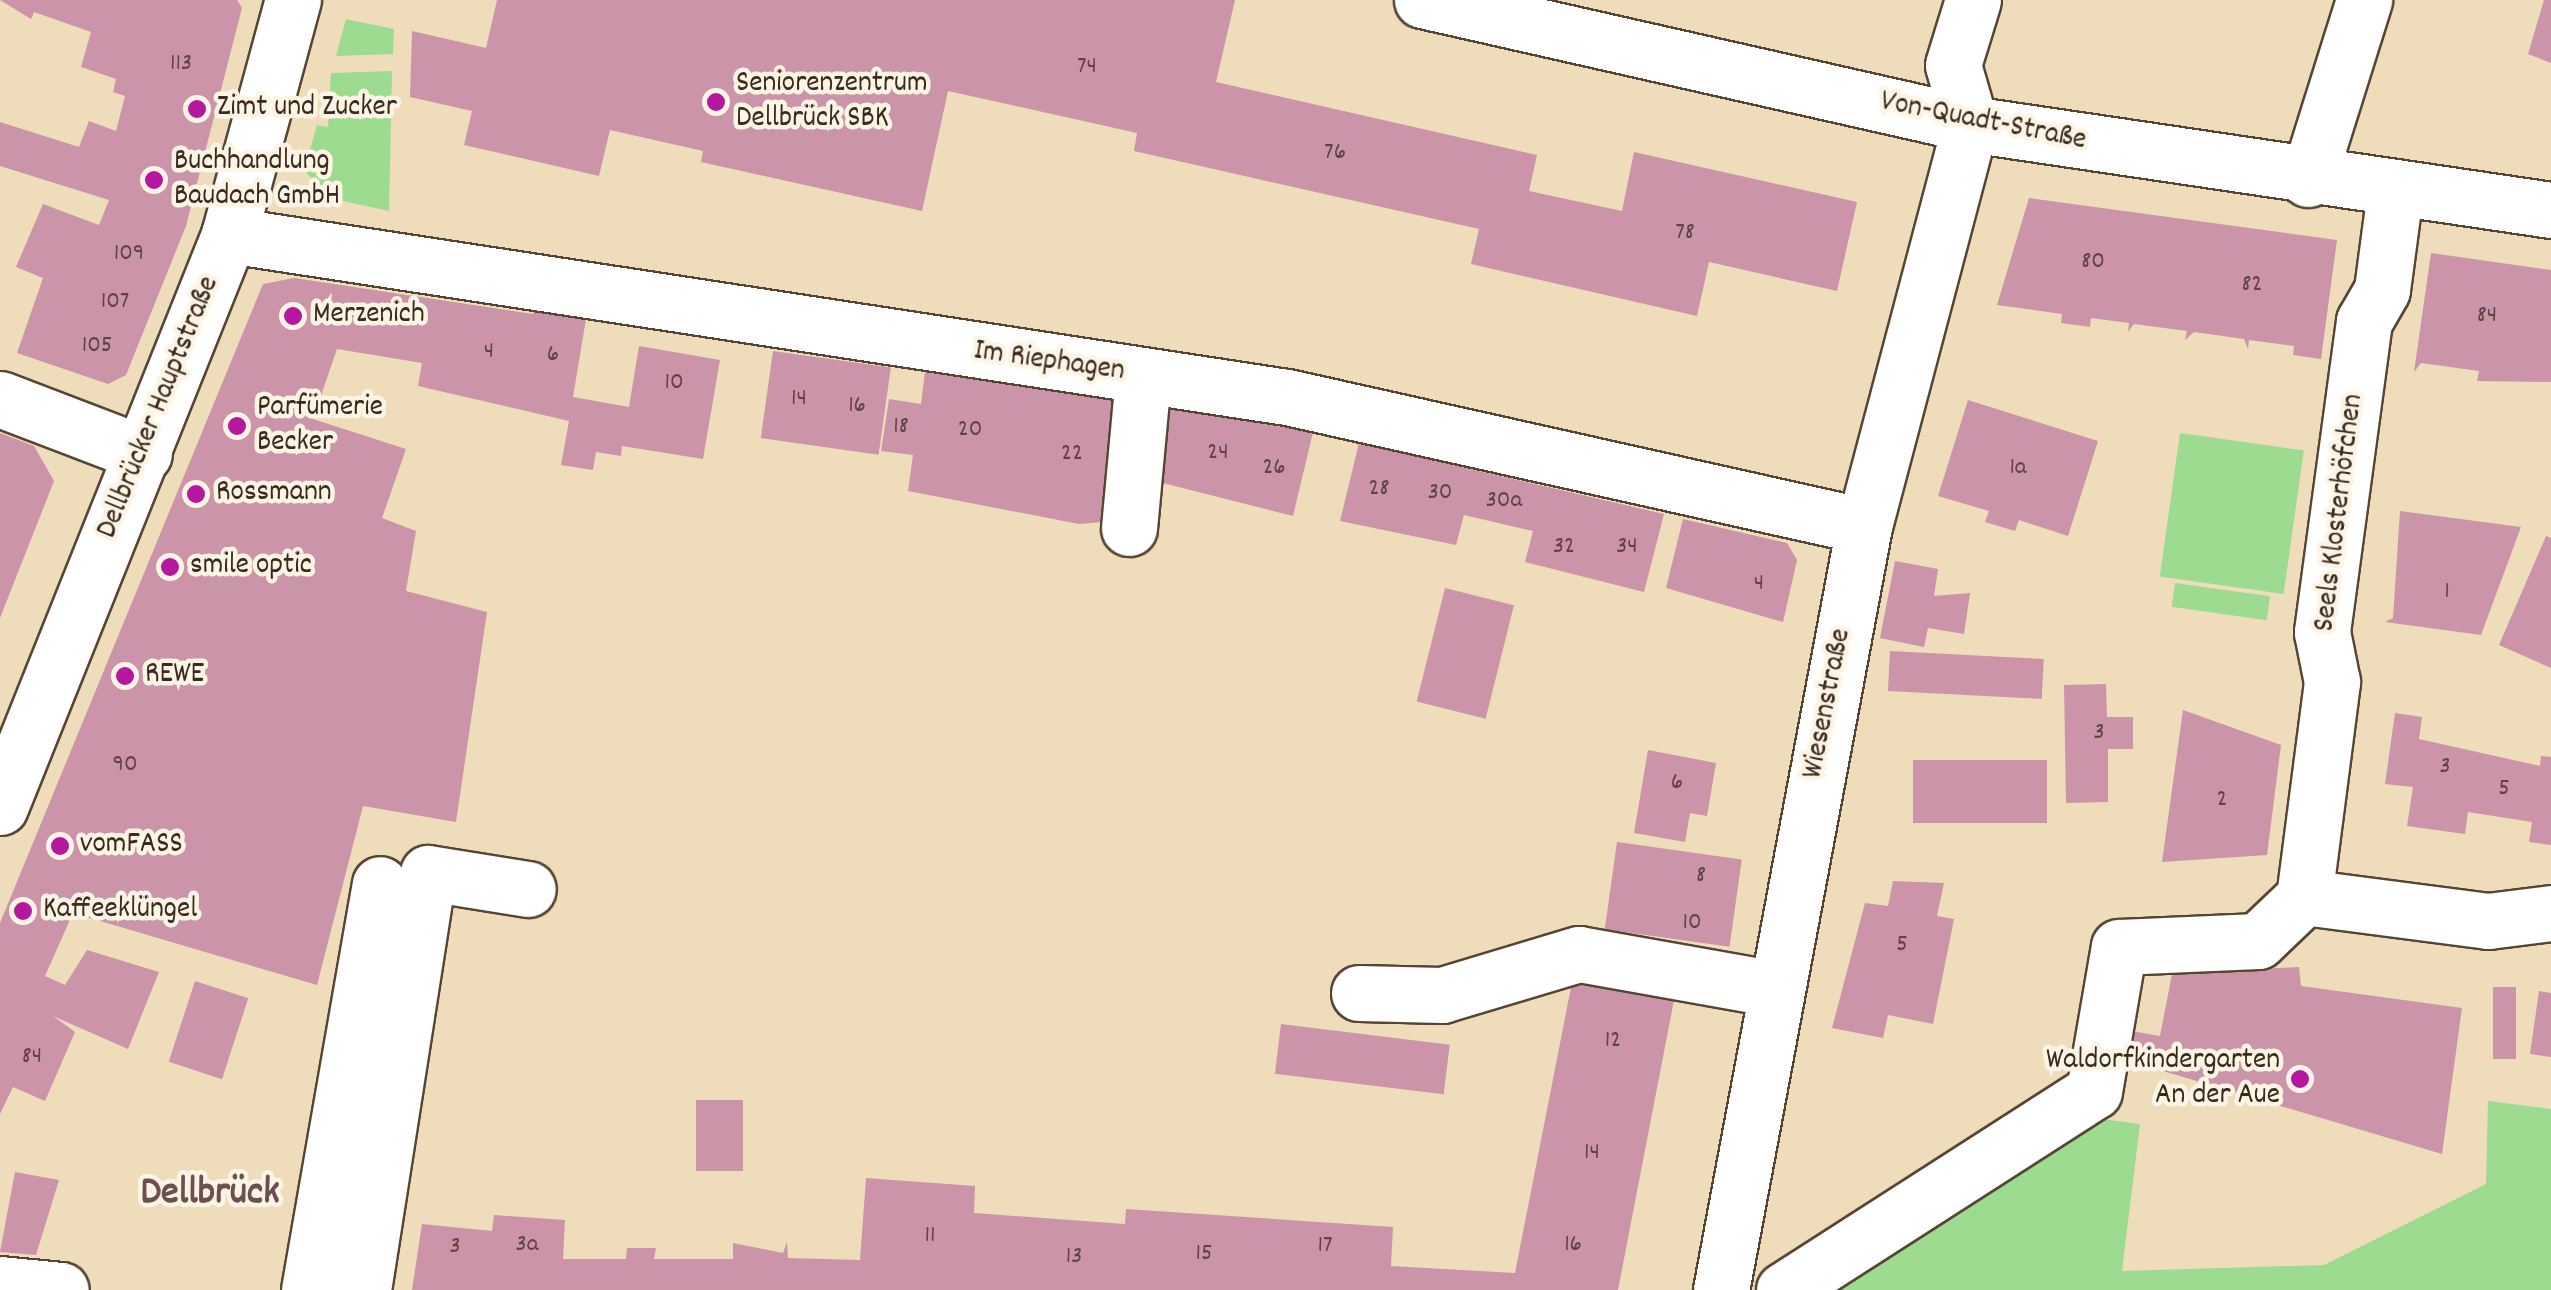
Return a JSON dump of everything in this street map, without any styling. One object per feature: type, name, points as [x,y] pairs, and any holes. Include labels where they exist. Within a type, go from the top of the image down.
[{"type":"street","name":"Dellbrücker Hauptstraße","points":[[0,807],[144,454],[228,235],[293,0]]},
{"type":"street","name":"Von-Quadt-Straße","points":[[1422,0],[1970,124],[2395,192],[2551,210]]},
{"type":"street","points":[[1970,124],[1953,65],[1973,0]]},
{"type":"street","points":[[2308,179],[2364,0]]},
{"type":"street","name":"Wiesenstraße","points":[[1720,1290],[1864,526],[1970,124]]},
{"type":"street","name":"Seels Klosterhöfchen","points":[[2304,897],[2332,682],[2322,632],[2364,321],[2382,290],[2395,192]]},
{"type":"street","name":"Im Riephagen","points":[[228,235],[1287,397],[1864,526]]},
{"type":"street","points":[[1129,528],[1143,377]]},
{"type":"street","points":[[0,400],[144,454]]},
{"type":"street","points":[[363,1290],[428,873],[528,889]]},
{"type":"street","points":[[308,1290],[380,884]]},
{"type":"street","points":[[1784,1290],[2094,1091],[2118,946],[2258,941],[2304,897],[2488,921],[2551,913]]},
{"type":"street","points":[[1359,993],[1442,996],[1579,954],[1775,990]]},
{"type":"street","points":[[0,1284],[61,1290]]},
{"type":"green space","points":[[346,19],[394,29],[393,54],[336,56]]},
{"type":"green space","points":[[392,71],[389,211],[334,199],[304,171],[317,125],[328,127],[331,73]]},
{"type":"green space","points":[[2180,433],[2304,450],[2284,594],[2160,577]]},
{"type":"green space","points":[[2175,583],[2270,596],[2267,620],[2172,607]]},
{"type":"green space","points":[[2488,1101],[2551,1109],[2551,1290],[1830,1290],[2094,1118],[2140,1124],[2122,1271],[2324,1265],[2486,1184]]},
{"type":"building","points":[[0,0],[237,0],[242,8],[186,226],[126,375],[108,384],[17,353],[43,278],[16,267],[43,204],[99,225],[109,200],[0,166],[0,122],[79,147],[89,121],[116,131],[125,96],[113,92],[116,79],[81,67],[91,32],[34,12],[31,19]]},
{"type":"building","points":[[497,0],[1235,0],[1216,82],[1537,155],[1529,191],[1622,211],[1634,152],[1857,202],[1837,291],[1709,262],[1697,316],[1471,264],[1479,229],[1134,151],[1137,133],[948,91],[922,211],[701,162],[703,151],[610,130],[599,176],[464,145],[472,111],[410,97],[412,31],[486,48]]},
{"type":"building","points":[[2544,0],[2551,0],[2551,63],[2528,54]]},
{"type":"building","points":[[2029,198],[2337,240],[2321,359],[2293,355],[2294,346],[2249,340],[2248,349],[2244,339],[2194,332],[2185,340],[2187,331],[2134,324],[2128,332],[2129,323],[2091,318],[2090,327],[2061,323],[2062,314],[1997,305]]},
{"type":"building","points":[[2431,253],[2551,270],[2551,382],[2477,381],[2479,371],[2421,363],[2414,372]]},
{"type":"building","points":[[294,278],[533,314],[536,298],[588,307],[573,397],[629,407],[639,346],[720,360],[703,459],[622,446],[621,456],[596,452],[593,470],[561,465],[569,421],[418,386],[422,363],[337,349],[313,419],[406,449],[382,518],[416,531],[406,591],[487,612],[456,822],[363,806],[317,985],[73,913],[45,976],[65,985],[87,950],[159,972],[128,1049],[53,1016],[75,1032],[45,1101],[13,1087],[0,1114],[0,923],[263,284]]},
{"type":"building","points":[[773,351],[891,368],[879,455],[761,438]]},
{"type":"building","points":[[925,372],[1130,403],[1114,521],[1079,524],[908,491],[913,455],[881,451],[889,399],[921,404]]},
{"type":"building","points":[[1968,400],[2098,441],[2068,536],[2019,520],[2015,531],[1985,522],[1989,511],[1938,496]]},
{"type":"building","points":[[1159,407],[1313,432],[1293,516],[1159,482]]},
{"type":"building","points":[[0,433],[34,446],[54,481],[0,618]]},
{"type":"building","points":[[1359,443],[1664,514],[1644,592],[1525,562],[1533,531],[1464,515],[1456,545],[1340,521]]},
{"type":"building","points":[[2400,511],[2521,527],[2481,635],[2385,622],[2393,618]]},
{"type":"building","points":[[1683,519],[1787,543],[1797,560],[1783,622],[1666,588]]},
{"type":"building","points":[[2546,536],[2551,538],[2551,668],[2499,645]]},
{"type":"building","points":[[1895,561],[1938,569],[1934,596],[1970,593],[1964,634],[1928,628],[1924,647],[1880,638]]},
{"type":"building","points":[[1445,588],[1514,605],[1486,719],[1417,702]]},
{"type":"building","points":[[1890,651],[2044,659],[2042,699],[1888,691]]},
{"type":"building","points":[[2106,684],[2107,717],[2133,717],[2133,749],[2108,749],[2108,802],[2066,803],[2064,685]]},
{"type":"building","points":[[2183,710],[2281,745],[2267,855],[2162,862]]},
{"type":"building","points":[[2395,713],[2422,717],[2419,739],[2540,766],[2541,756],[2551,757],[2551,845],[2529,842],[2532,822],[2468,812],[2465,834],[2407,826],[2413,787],[2385,784]]},
{"type":"building","points":[[1648,750],[1716,763],[1707,816],[1690,813],[1685,842],[1634,833]]},
{"type":"building","points":[[1913,760],[2047,760],[2047,823],[1913,823]]},
{"type":"building","points":[[1617,842],[1742,860],[1730,947],[1605,929]]},
{"type":"building","points":[[1893,881],[1944,883],[1937,916],[1954,919],[1933,1024],[1888,1015],[1883,1038],[1832,1028],[1865,903],[1888,906]]},
{"type":"building","points":[[2299,967],[2301,986],[2462,1008],[2442,1154],[2116,1057],[2120,1029],[2160,1036],[2172,974]]},
{"type":"building","points":[[1573,977],[1675,995],[1618,1290],[412,1290],[422,1224],[492,1231],[494,1215],[565,1220],[563,1259],[626,1259],[627,1248],[656,1248],[654,1259],[733,1259],[733,1243],[783,1253],[787,1242],[788,1258],[860,1260],[866,1178],[975,1186],[974,1213],[1125,1224],[1126,1209],[1393,1227],[1391,1266],[1515,1273]]},
{"type":"building","points":[[195,981],[248,998],[222,1079],[169,1062]]},
{"type":"building","points":[[2493,987],[2516,987],[2516,1059],[2493,1059]]},
{"type":"building","points":[[2539,991],[2551,993],[2551,1057],[2530,1054]]},
{"type":"building","points":[[1281,1024],[1450,1045],[1444,1094],[1275,1074]]},
{"type":"building","points":[[696,1100],[743,1100],[743,1171],[696,1171]]},
{"type":"building","points":[[15,1172],[59,1180],[36,1255],[0,1252]]},
{"type":"place","name":"Seniorenzentrum Dellbrück SBK","points":[[716,102]]},
{"type":"place","name":"Zimt und Zucker","points":[[197,109]]},
{"type":"place","name":"Buchhandlung Baudach GmbH","points":[[154,180]]},
{"type":"place","name":"Merzenich","points":[[293,316]]},
{"type":"place","name":"Parfümerie Becker","points":[[237,426]]},
{"type":"place","name":"Rossmann","points":[[196,494]]},
{"type":"place","name":"smile optic","points":[[170,567]]},
{"type":"place","name":"REWE","points":[[125,676]]},
{"type":"place","name":"vomFASS","points":[[60,846]]},
{"type":"place","name":"Kaffeeklüngel","points":[[23,911]]},
{"type":"place","name":"Waldorfkindergarten An der Aue","points":[[2300,1079]]},
{"type":"district","name":"Dellbrück","points":[[210,1195]]}]
